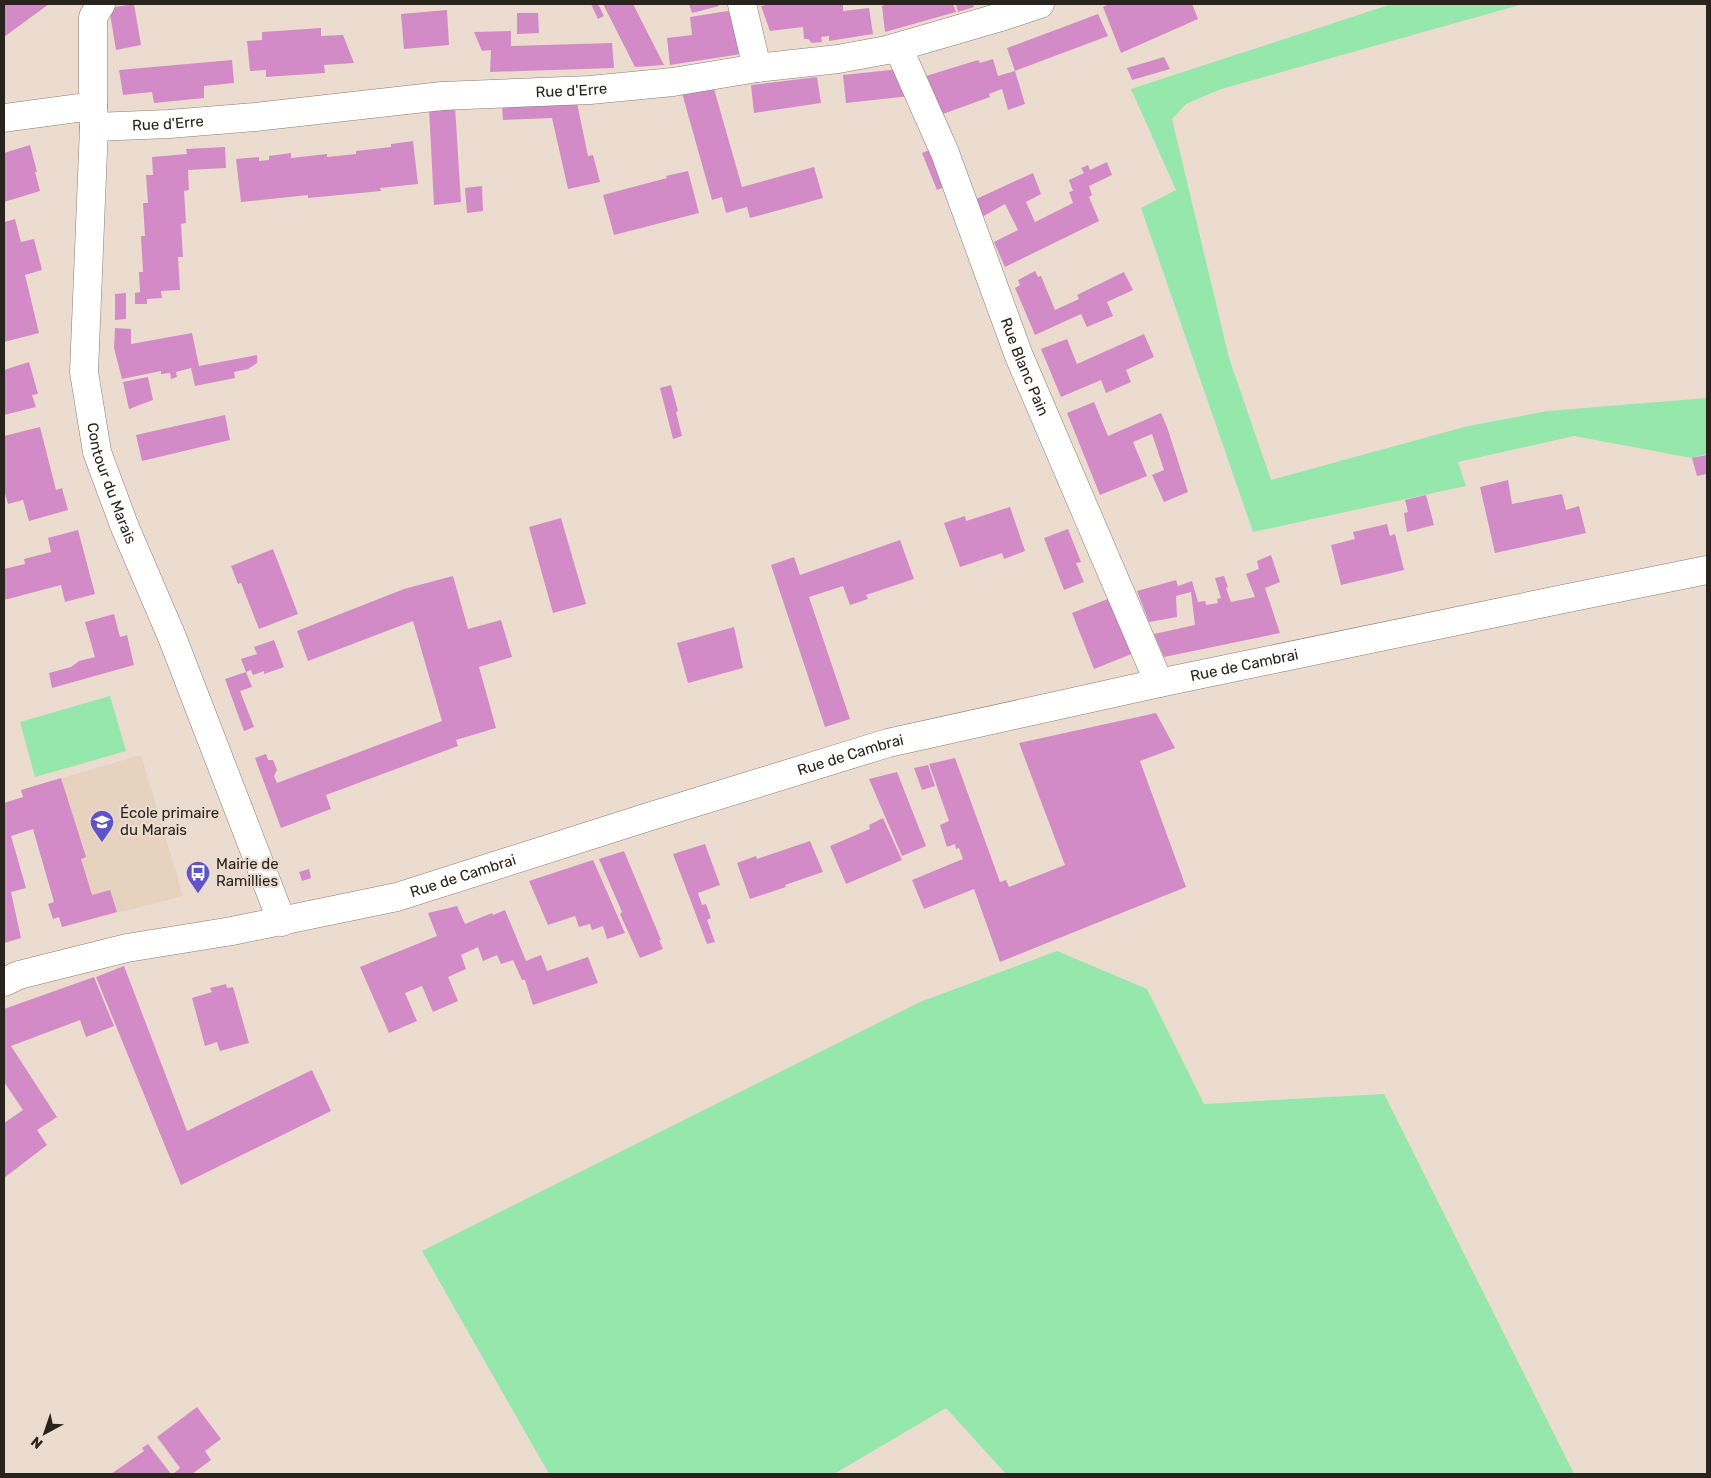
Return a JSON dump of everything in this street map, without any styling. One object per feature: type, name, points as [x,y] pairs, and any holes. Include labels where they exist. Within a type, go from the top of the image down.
[{"type":"street","name":"Contour du Marais","points":[[101,4],[94,17],[93,116],[84,372],[97,452],[124,525],[176,646],[282,922]]},
{"type":"street","points":[[742,4],[757,68]]},
{"type":"street","name":"Rue d'Erre","points":[[93,116],[170,124],[255,117],[442,96],[526,94],[640,86],[757,68],[859,56],[979,24],[1040,4]]},
{"type":"street","name":"Rue Blanc Pain","points":[[898,47],[945,153],[1019,356],[1159,683]]},
{"type":"street","points":[[4,118],[93,116]]},
{"type":"street","name":"Rue de Cambrai","points":[[4,982],[19,975],[128,948],[282,922],[397,897],[648,816],[888,743],[1159,683],[1707,570]]},
{"type":"shaded area","name":"École primaire du Marais","points":[[141,755],[183,896],[62,927],[21,790]]},
{"type":"green space","points":[[1392,4],[1523,4],[1221,89],[1186,104],[1172,119],[1229,358],[1271,480],[1468,426],[1548,411],[1707,398],[1707,454],[1692,458],[1574,436],[1458,462],[1466,486],[1253,532],[1141,208],[1176,190],[1131,89]]},
{"type":"green space","points":[[110,696],[126,751],[35,777],[20,722]]},
{"type":"green space","points":[[1057,951],[1147,989],[1204,1104],[1384,1094],[1574,1474],[1006,1474],[946,1408],[834,1474],[549,1474],[422,1251],[920,1002]]},
{"type":"building","points":[[4,4],[49,4],[4,37]]},
{"type":"building","points":[[134,4],[141,45],[116,50],[109,8]]},
{"type":"building","points":[[591,4],[598,4],[604,16],[598,19]]},
{"type":"building","points":[[603,4],[633,4],[664,65],[635,67]]},
{"type":"building","points":[[689,4],[718,4],[719,6],[692,13]]},
{"type":"building","points":[[771,4],[843,4],[843,11],[869,8],[873,34],[829,41],[829,36],[821,37],[822,42],[812,43],[808,39],[804,39],[803,27],[770,31],[761,6]]},
{"type":"building","points":[[887,4],[953,4],[956,12],[885,32],[882,6]]},
{"type":"building","points":[[956,4],[973,4],[974,7],[958,12]]},
{"type":"building","points":[[1109,4],[1192,4],[1198,19],[1121,53],[1103,7]]},
{"type":"building","points":[[447,10],[449,45],[404,49],[401,14]]},
{"type":"building","points":[[734,10],[741,54],[670,65],[667,38],[692,35],[690,17]]},
{"type":"building","points":[[517,13],[538,13],[539,33],[517,34]]},
{"type":"building","points":[[1098,14],[1108,36],[1015,71],[1007,48]]},
{"type":"building","points":[[321,28],[321,36],[343,35],[354,63],[324,65],[325,73],[266,77],[266,70],[250,71],[247,41],[262,40],[262,32]]},
{"type":"building","points":[[511,31],[511,46],[612,43],[614,68],[490,72],[491,50],[482,51],[474,32]]},
{"type":"building","points":[[1164,57],[1170,69],[1132,80],[1127,68]]},
{"type":"building","points":[[993,59],[998,76],[1015,71],[1025,104],[1008,110],[1002,89],[989,94],[990,97],[940,115],[933,102],[926,76],[978,60],[980,63]]},
{"type":"building","points":[[232,60],[234,83],[204,86],[204,98],[154,103],[152,92],[123,95],[119,70]]},
{"type":"building","points":[[900,69],[910,96],[846,103],[843,75]]},
{"type":"building","points":[[817,77],[821,103],[754,113],[751,85]]},
{"type":"building","points":[[714,89],[742,187],[814,167],[823,198],[750,218],[747,207],[726,213],[722,197],[712,200],[682,93]]},
{"type":"building","points":[[577,103],[588,156],[593,155],[600,182],[568,189],[552,118],[503,120],[502,106]]},
{"type":"building","points":[[455,106],[461,202],[434,205],[429,108]]},
{"type":"building","points":[[413,141],[418,184],[380,188],[381,191],[308,198],[308,195],[241,202],[236,159],[259,157],[259,161],[269,160],[269,156],[291,153],[291,158],[327,154],[327,157],[356,154],[356,151],[391,147],[391,144]]},
{"type":"building","points":[[30,145],[40,191],[4,202],[4,153]]},
{"type":"building","points":[[225,147],[226,168],[188,170],[189,190],[184,191],[186,223],[181,224],[183,257],[178,257],[180,290],[161,291],[162,298],[147,299],[147,304],[135,304],[135,293],[140,292],[139,272],[143,272],[141,236],[145,236],[143,203],[148,203],[146,175],[153,175],[152,157],[187,154],[186,149]]},
{"type":"building","points":[[932,149],[947,186],[937,190],[922,153]]},
{"type":"building","points":[[1107,162],[1112,175],[1089,186],[1092,195],[1089,197],[1099,221],[1005,267],[994,242],[1018,230],[1005,204],[982,217],[974,200],[1033,173],[1041,194],[1026,202],[1035,222],[1073,203],[1069,192],[1073,191],[1069,180],[1084,173],[1081,168],[1088,165],[1090,170]]},
{"type":"building","points":[[688,171],[699,213],[614,235],[603,195]]},
{"type":"building","points":[[482,186],[483,211],[467,213],[465,188]]},
{"type":"building","points":[[15,219],[21,242],[34,239],[42,270],[25,275],[39,333],[4,342],[4,222]]},
{"type":"building","points":[[1035,271],[1038,277],[1041,276],[1055,310],[1079,299],[1077,295],[1124,272],[1133,290],[1107,302],[1113,316],[1087,327],[1081,314],[1035,335],[1015,288],[1020,285],[1018,280]]},
{"type":"building","points":[[126,293],[126,319],[115,320],[115,294]]},
{"type":"building","points":[[115,328],[131,329],[131,344],[192,333],[199,366],[257,355],[257,363],[248,369],[234,372],[235,378],[195,386],[191,368],[176,372],[177,377],[171,379],[170,373],[161,374],[161,371],[122,379],[114,348]]},
{"type":"building","points":[[1144,334],[1154,357],[1126,370],[1131,382],[1106,393],[1101,380],[1061,397],[1041,349],[1067,339],[1077,364]]},
{"type":"building","points":[[29,362],[38,394],[32,395],[36,407],[4,415],[4,370]]},
{"type":"building","points":[[148,377],[153,400],[129,409],[123,382]]},
{"type":"building","points":[[671,385],[682,436],[673,439],[660,388]]},
{"type":"building","points":[[1094,402],[1108,436],[1161,413],[1188,492],[1164,502],[1152,475],[1164,470],[1152,434],[1133,442],[1147,476],[1100,495],[1067,413]]},
{"type":"building","points":[[225,415],[230,440],[142,461],[136,435]]},
{"type":"building","points":[[40,427],[56,490],[62,488],[68,510],[29,521],[23,500],[8,504],[4,490],[4,436]]},
{"type":"building","points":[[1707,455],[1707,474],[1697,476],[1692,458]]},
{"type":"building","points":[[1508,480],[1512,504],[1562,494],[1566,510],[1579,506],[1586,533],[1495,553],[1480,487]]},
{"type":"building","points":[[1426,495],[1434,525],[1407,532],[1404,513],[1408,512],[1405,500]]},
{"type":"building","points":[[1010,507],[1025,551],[1004,559],[1002,553],[960,567],[944,523],[965,516],[966,521]]},
{"type":"building","points":[[561,518],[586,604],[553,613],[529,527]]},
{"type":"building","points":[[1387,524],[1390,536],[1395,534],[1404,570],[1341,585],[1331,545],[1355,539],[1353,532]]},
{"type":"building","points":[[1068,529],[1081,562],[1076,563],[1084,582],[1064,590],[1044,538]]},
{"type":"building","points":[[78,530],[95,594],[65,602],[61,585],[4,600],[4,569],[25,564],[24,559],[51,552],[48,538]]},
{"type":"building","points":[[900,540],[914,579],[866,595],[868,599],[850,605],[843,586],[809,597],[850,719],[825,727],[771,565],[794,557],[800,575]]},
{"type":"building","points":[[273,549],[298,614],[259,629],[241,583],[238,584],[231,566]]},
{"type":"building","points":[[1271,555],[1280,582],[1265,588],[1280,633],[1164,657],[1154,634],[1195,625],[1191,592],[1176,596],[1177,617],[1149,622],[1137,591],[1176,580],[1178,586],[1192,581],[1198,602],[1205,601],[1206,605],[1218,603],[1217,599],[1221,598],[1215,578],[1224,576],[1231,602],[1255,597],[1246,574],[1259,569],[1257,561]]},
{"type":"building","points":[[453,576],[468,629],[501,620],[512,657],[479,667],[496,728],[456,740],[458,746],[326,795],[331,809],[281,828],[255,758],[266,754],[268,760],[273,760],[277,770],[274,776],[277,783],[442,721],[413,621],[308,661],[297,631],[404,589]]},
{"type":"building","points":[[1113,597],[1134,653],[1094,669],[1072,613]]},
{"type":"building","points":[[114,614],[120,637],[127,635],[134,665],[52,688],[49,673],[71,667],[79,661],[95,657],[85,622]]},
{"type":"building","points":[[734,627],[743,668],[688,683],[677,643]]},
{"type":"building","points":[[274,640],[284,667],[264,674],[264,671],[253,675],[251,670],[246,672],[241,659],[257,654],[254,647]]},
{"type":"building","points":[[246,672],[252,687],[240,691],[254,727],[244,731],[225,679]]},
{"type":"building","points":[[1156,713],[1175,748],[1140,761],[1186,887],[1000,962],[974,889],[924,909],[912,880],[963,859],[959,848],[956,849],[955,844],[947,847],[940,825],[949,821],[929,764],[955,758],[1000,882],[1006,880],[1009,887],[1065,865],[1019,743]]},
{"type":"building","points":[[928,765],[935,786],[922,790],[914,768]]},
{"type":"building","points":[[897,772],[926,846],[902,856],[869,779]]},
{"type":"building","points":[[61,778],[86,857],[81,859],[92,895],[110,890],[117,912],[62,927],[59,917],[53,919],[48,904],[54,902],[33,829],[11,836],[26,888],[11,892],[21,938],[4,943],[4,803],[23,797],[21,790]]},
{"type":"building","points":[[883,818],[902,860],[846,884],[830,846],[870,829],[869,825]]},
{"type":"building","points":[[810,841],[823,872],[750,899],[737,863],[756,856],[757,859]]},
{"type":"building","points":[[705,844],[720,885],[698,893],[702,905],[706,904],[711,918],[707,920],[715,942],[707,944],[673,854]]},
{"type":"building","points":[[624,851],[663,949],[640,958],[620,914],[622,912],[599,859]]},
{"type":"building","points":[[593,860],[625,933],[607,939],[603,926],[592,930],[590,924],[579,927],[575,916],[548,925],[529,881]]},
{"type":"building","points":[[309,869],[311,878],[302,881],[299,872]]},
{"type":"building","points":[[457,906],[465,924],[505,910],[526,961],[541,955],[547,971],[588,957],[598,983],[533,1005],[525,980],[522,980],[513,960],[501,964],[497,955],[483,961],[478,947],[461,955],[466,969],[448,977],[458,1001],[433,1012],[422,986],[405,993],[417,1021],[389,1033],[360,967],[437,936],[428,913]]},
{"type":"building","points":[[124,966],[187,1131],[312,1070],[331,1111],[181,1185],[96,977]]},
{"type":"building","points":[[94,977],[114,1026],[86,1037],[80,1020],[11,1046],[57,1117],[37,1130],[47,1145],[4,1178],[4,1123],[23,1110],[4,1082],[4,1009]]},
{"type":"building","points":[[226,984],[227,988],[233,987],[249,1043],[220,1051],[217,1042],[205,1046],[192,998],[212,992],[210,988]]},
{"type":"building","points":[[197,1407],[221,1439],[205,1451],[211,1460],[192,1474],[173,1474],[180,1468],[157,1437]]},
{"type":"building","points":[[148,1444],[171,1474],[111,1474],[144,1451],[142,1448]]},
{"type":"place","name":"École primaire du Marais","points":[[102,843]]},
{"type":"place","name":"Mairie de Ramillies","points":[[198,894]]}]
